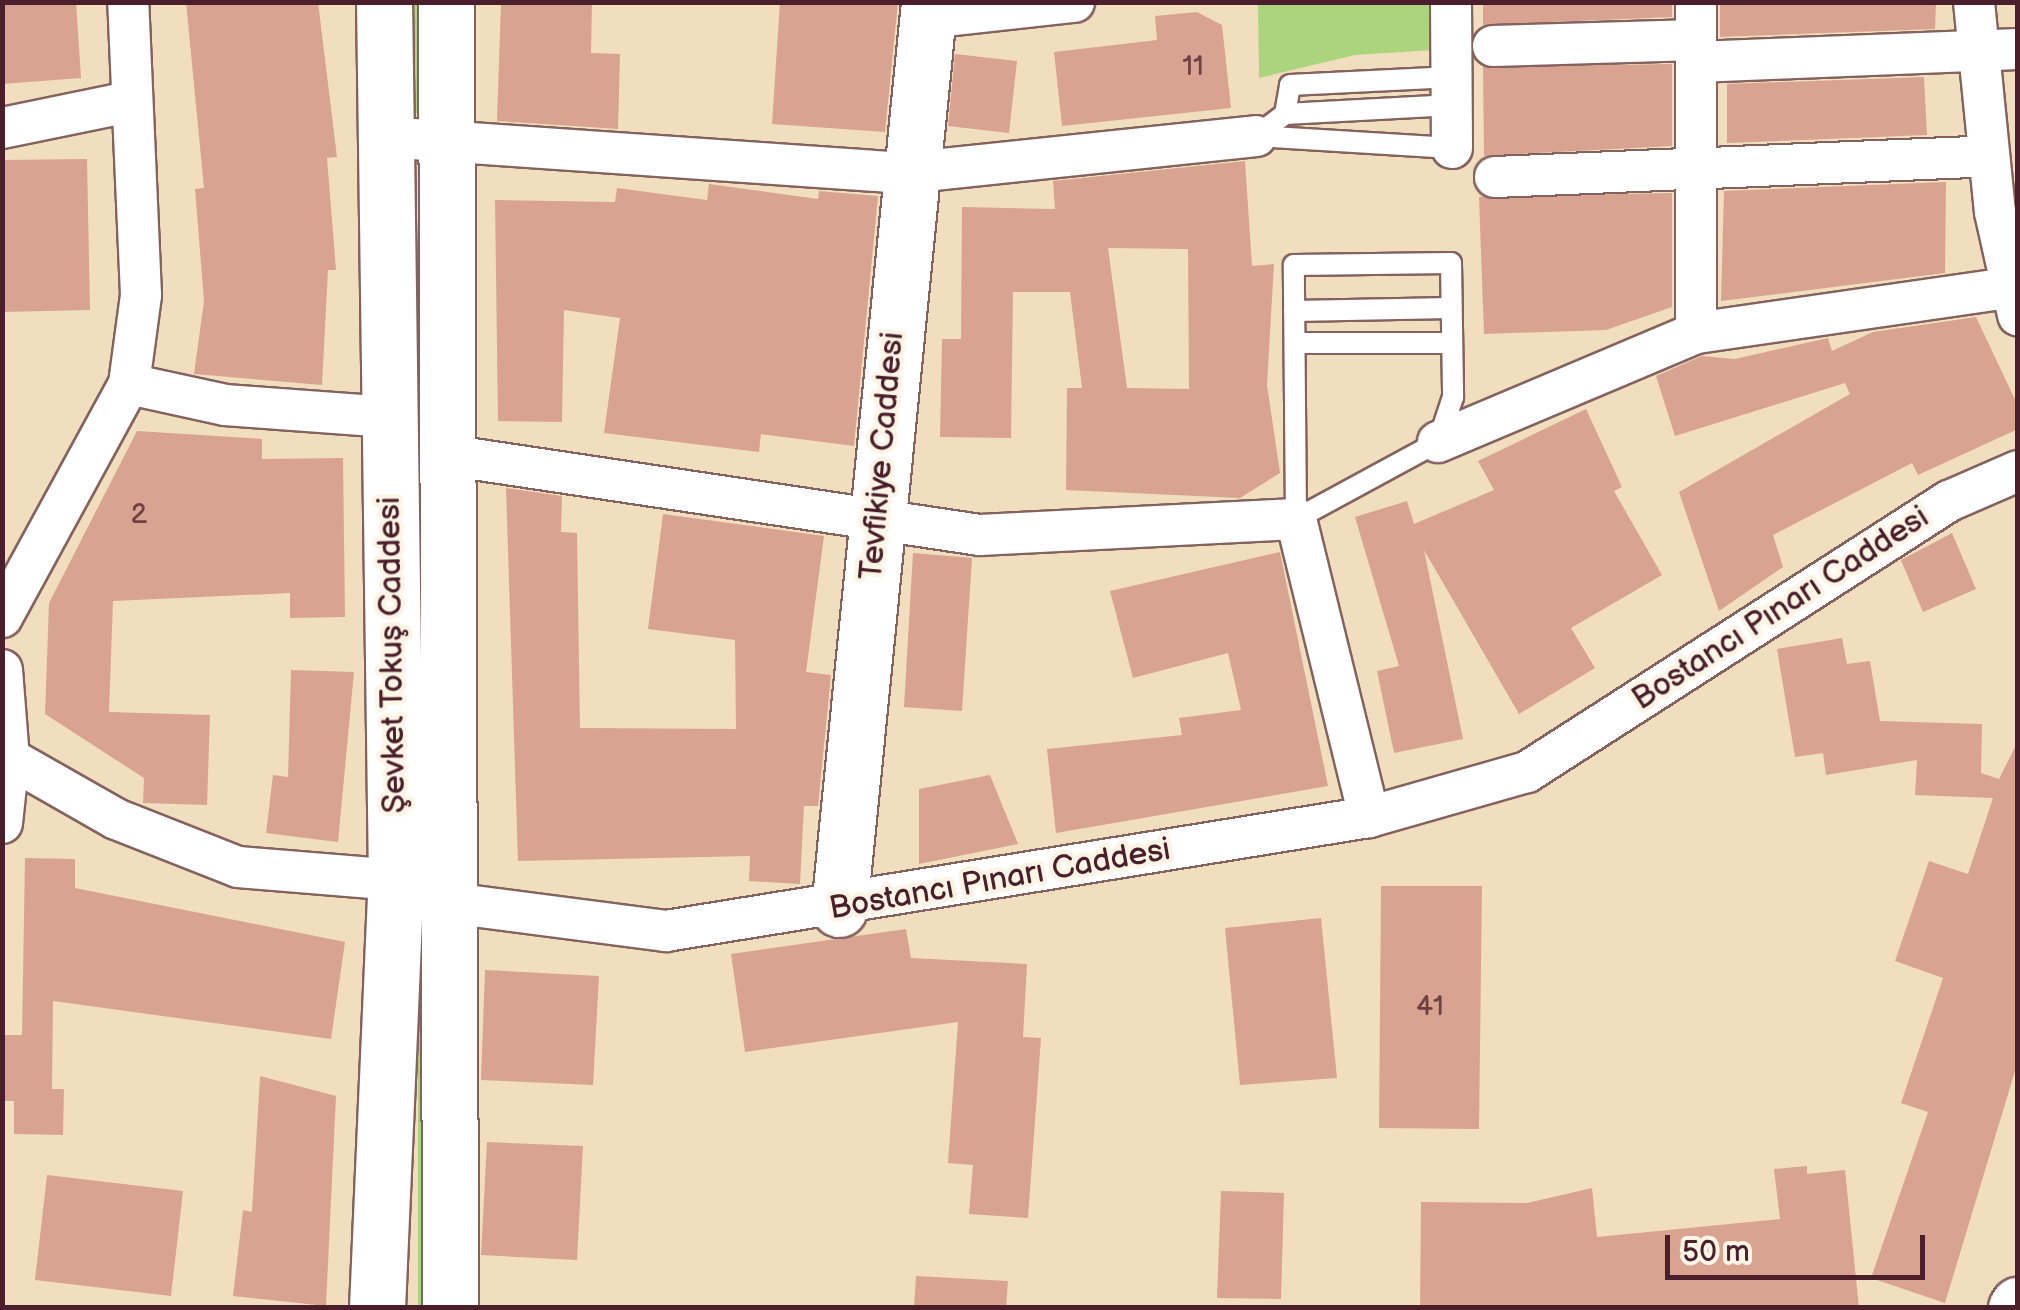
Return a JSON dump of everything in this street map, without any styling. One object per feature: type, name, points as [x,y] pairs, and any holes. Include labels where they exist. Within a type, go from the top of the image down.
[{"type":"main road","name":"Şevket Tokuş Caddesi","points":[[377,1308],[396,880],[384,2]]},
{"type":"main road","name":"Şevket Tokuş Caddesi","points":[[446,2],[452,146],[453,456],[450,1308]]},
{"type":"main road","name":"Tevfikiye Caddesi","points":[[839,909],[880,516],[905,173],[928,10]]},
{"type":"street","points":[[2,617],[129,384],[141,294],[129,102],[128,2]]},
{"type":"street","points":[[928,10],[1074,2]]},
{"type":"street","points":[[1451,2],[1452,148]]},
{"type":"street","points":[[1438,442],[1696,332],[2013,301],[1988,156],[1974,2]]},
{"type":"street","points":[[1696,35],[1696,332]]},
{"type":"street","points":[[1493,46],[1696,35],[1977,56],[2018,49]]},
{"type":"street","points":[[2,128],[129,102]]},
{"type":"street","points":[[384,138],[452,146],[905,173],[1270,125]]},
{"type":"street","points":[[1495,177],[1695,173],[1988,156]]},
{"type":"street","points":[[129,384],[225,406],[389,417]]},
{"type":"street","points":[[453,456],[880,516],[980,535],[1296,519],[1369,816]]},
{"type":"street","name":"Bostancı Pınarı Caddesi","points":[[9,758],[116,819],[238,866],[396,880],[450,903],[666,930],[839,909],[1369,816],[1527,772],[1948,501],[2018,470]]},
{"type":"street","points":[[2,670],[9,758],[2,823]]},
{"type":"lane","points":[[1270,125],[1453,91]]},
{"type":"lane","points":[[1270,125],[1452,148]]},
{"type":"lane","points":[[1386,260],[1450,262],[1453,398],[1438,442],[1296,519],[1294,311],[1294,266],[1386,260]]},
{"type":"lane","points":[[1294,311],[1451,308]]},
{"type":"lane","points":[[1295,343],[1452,343]]},
{"type":"green space","points":[[406,3],[430,3],[429,117],[407,111]]},
{"type":"green space","points":[[1258,3],[1434,3],[1434,50],[1355,55],[1259,78]]},
{"type":"green space","points":[[418,932],[437,932],[437,1307],[418,1307]]},
{"type":"building","points":[[2,2],[76,2],[81,78],[2,84]]},
{"type":"building","points":[[186,2],[318,2],[337,157],[327,158],[336,270],[328,270],[322,385],[194,374],[204,301],[195,189],[204,188]]},
{"type":"building","points":[[501,2],[592,2],[591,53],[620,54],[618,129],[497,121]]},
{"type":"building","points":[[780,2],[898,2],[885,132],[772,124]]},
{"type":"building","points":[[1483,2],[1672,2],[1672,17],[1483,25]]},
{"type":"building","points":[[1720,2],[1936,2],[1935,29],[1720,37]]},
{"type":"building","points":[[1197,12],[1222,25],[1231,108],[1062,126],[1054,52],[1157,40],[1155,16]]},
{"type":"building","points":[[955,54],[1017,61],[1009,133],[948,126]]},
{"type":"building","points":[[1672,64],[1672,146],[1484,156],[1483,67]]},
{"type":"building","points":[[1924,77],[1927,135],[1727,143],[1727,84]]},
{"type":"building","points":[[87,159],[90,310],[2,312],[2,160]]},
{"type":"building","points":[[1245,161],[1252,266],[1274,264],[1267,385],[1280,473],[1240,498],[1066,490],[1067,388],[1082,388],[1070,292],[1013,292],[1011,438],[940,437],[942,339],[961,339],[962,207],[1055,209],[1053,181]],"holes":[[[1108,248],[1188,249],[1189,389],[1127,388]]]},
{"type":"building","points":[[1946,182],[1945,273],[1721,301],[1724,191]]},
{"type":"building","points":[[709,184],[818,199],[819,191],[878,196],[854,446],[761,434],[759,452],[604,433],[620,318],[564,310],[562,422],[498,421],[495,200],[615,202],[617,188],[707,200]]},
{"type":"building","points":[[1672,193],[1672,307],[1606,330],[1484,334],[1479,197]]},
{"type":"building","points":[[1976,317],[2018,406],[2018,429],[1918,475],[1912,463],[1773,535],[1783,567],[1719,611],[1679,492],[1850,394],[1845,383],[1675,436],[1656,376],[1702,356],[1735,359],[1828,338],[1832,351],[1873,332]]},
{"type":"building","points":[[1586,409],[1622,487],[1614,491],[1662,575],[1571,628],[1595,668],[1519,714],[1424,550],[1463,739],[1394,753],[1377,671],[1399,666],[1355,517],[1407,501],[1414,524],[1494,490],[1478,461]]},
{"type":"building","points":[[137,431],[262,439],[262,459],[343,458],[345,617],[290,618],[290,593],[113,601],[109,712],[210,715],[207,805],[143,803],[144,778],[45,714],[49,603]]},
{"type":"building","points":[[506,488],[562,496],[561,532],[577,533],[580,728],[736,729],[735,640],[648,629],[663,514],[824,536],[806,672],[831,675],[818,806],[804,806],[800,884],[749,881],[750,856],[518,861]]},
{"type":"building","points":[[1952,533],[1976,589],[1923,612],[1901,560]]},
{"type":"building","points":[[1280,552],[1328,786],[1056,833],[1047,749],[1182,735],[1179,718],[1241,710],[1228,653],[1133,678],[1110,591]]},
{"type":"building","points":[[913,553],[972,558],[962,711],[904,707]]},
{"type":"building","points":[[1842,638],[1847,664],[1870,661],[1880,721],[1982,724],[1981,773],[1999,779],[2018,741],[2018,1061],[1945,1303],[1871,1278],[1928,1112],[1901,1103],[1943,978],[1895,961],[1929,861],[1968,874],[1993,798],[1915,795],[1917,760],[1826,775],[1823,753],[1795,757],[1777,649]]},
{"type":"building","points":[[291,670],[354,672],[338,842],[266,833],[273,775],[288,777]]},
{"type":"building","points":[[990,775],[1018,844],[919,864],[919,789]]},
{"type":"building","points":[[25,858],[75,859],[75,888],[345,942],[331,1039],[53,1001],[52,1089],[64,1089],[63,1135],[14,1134],[14,1101],[2,1101],[2,1035],[22,1035]]},
{"type":"building","points":[[1381,886],[1482,886],[1479,1129],[1379,1128]]},
{"type":"building","points":[[1321,918],[1337,1078],[1240,1085],[1225,928]]},
{"type":"building","points":[[906,929],[911,958],[1027,964],[1023,1037],[1041,1038],[1028,1218],[969,1214],[973,1165],[948,1163],[958,1022],[745,1052],[731,954]]},
{"type":"building","points":[[485,970],[599,976],[593,1085],[481,1080]]},
{"type":"building","points":[[260,1076],[336,1096],[326,1306],[233,1296],[243,1210],[252,1212]]},
{"type":"building","points":[[487,1142],[583,1146],[577,1260],[481,1255]]},
{"type":"building","points":[[1807,1166],[1807,1174],[1845,1170],[1859,1308],[1420,1308],[1421,1202],[1527,1203],[1592,1188],[1597,1237],[1780,1219],[1774,1169]]},
{"type":"building","points":[[47,1175],[183,1191],[171,1296],[35,1280]]},
{"type":"building","points":[[1221,1191],[1284,1193],[1281,1299],[1217,1298]]},
{"type":"building","points":[[916,1276],[1008,1281],[1006,1308],[914,1308]]}]
